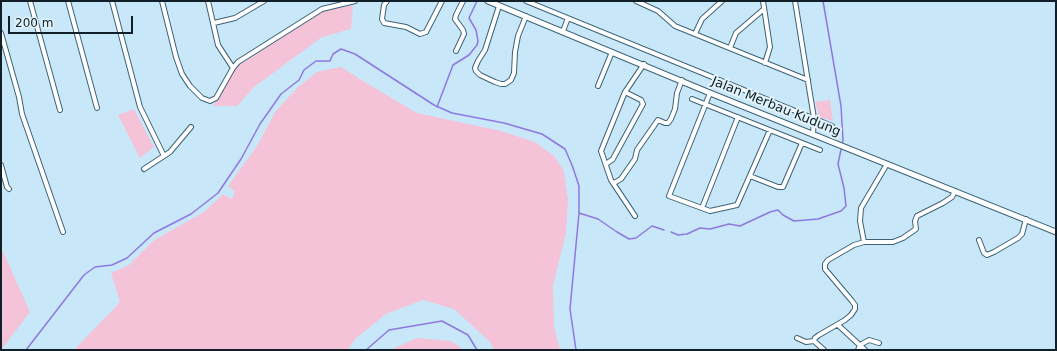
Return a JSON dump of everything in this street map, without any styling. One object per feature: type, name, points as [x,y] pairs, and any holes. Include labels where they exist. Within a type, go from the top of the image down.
[{"type":"main road","name":"Jalan Merbau Kudung","points":[[488,1],[644,64],[710,93],[1056,232]]},
{"type":"street","points":[[30,1],[60,110]]},
{"type":"street","points":[[68,1],[98,108]]},
{"type":"street","points":[[112,1],[140,107],[164,156]]},
{"type":"street","points":[[162,1],[176,57],[182,74],[190,86],[207,101],[212,101],[216,98],[238,62],[322,9],[355,1]]},
{"type":"street","points":[[208,1],[218,45],[233,68]]},
{"type":"street","points":[[214,23],[235,18],[264,1]]},
{"type":"street","points":[[386,1],[382,19],[384,22],[406,27],[420,34],[426,32],[442,1]]},
{"type":"street","points":[[456,51],[464,34],[463,30],[455,19],[463,1]]},
{"type":"street","points":[[526,1],[832,126]]},
{"type":"street","points":[[636,1],[658,11],[675,26],[808,80]]},
{"type":"street","points":[[695,34],[702,19],[722,1]]},
{"type":"street","points":[[762,1],[770,47],[765,63]]},
{"type":"street","points":[[795,1],[814,118],[813,134]]},
{"type":"street","points":[[498,6],[485,50],[475,68],[480,75],[495,82],[505,84],[511,80],[514,73],[515,52],[518,36],[526,16]]},
{"type":"street","points":[[730,48],[736,33],[764,9]]},
{"type":"street","points":[[563,31],[568,18]]},
{"type":"street","points":[[1,33],[22,107],[22,114],[26,127],[63,232]]},
{"type":"street","points":[[598,86],[612,52]]},
{"type":"street","points":[[635,216],[611,180],[601,153],[625,92],[644,64]]},
{"type":"street","points":[[614,183],[621,179],[635,159],[637,150],[658,120],[662,123],[667,123],[671,119],[682,80]]},
{"type":"street","points":[[606,164],[613,159],[643,104],[640,99],[625,92]]},
{"type":"street","points":[[710,93],[669,196],[710,211],[735,207],[738,204],[770,130]]},
{"type":"street","points":[[692,99],[820,150]]},
{"type":"street","points":[[702,208],[738,117]]},
{"type":"street","points":[[144,169],[170,152],[191,127]]},
{"type":"street","points":[[750,176],[778,187],[783,187],[802,143]]},
{"type":"street","points":[[864,242],[860,221],[861,208],[887,164]]},
{"type":"street","points":[[1,165],[7,187],[9,189]]},
{"type":"street","points":[[814,341],[818,335],[838,325],[851,315],[855,309],[846,293],[825,269],[825,264],[828,260],[854,245],[864,242],[893,242],[910,234],[916,229],[915,221],[917,216],[943,203],[952,197],[955,191]]},
{"type":"street","points":[[979,240],[984,253],[987,255],[1018,238],[1022,234],[1026,219]]},
{"type":"street","points":[[838,325],[859,348],[865,350]]},
{"type":"street","points":[[797,338],[806,342],[814,341],[824,350]]},
{"type":"street","points":[[859,348],[869,340],[879,343]]},
{"type":"shaded area","points":[[353,5],[351,29],[322,37],[254,87],[237,106],[213,106],[236,67],[323,11]]},
{"type":"shaded area","points":[[341,67],[417,113],[501,131],[535,142],[554,156],[564,171],[568,199],[566,233],[553,286],[554,327],[560,350],[494,350],[490,342],[454,309],[423,300],[386,314],[355,339],[348,350],[74,350],[120,302],[111,273],[129,265],[154,240],[204,212],[223,194],[232,199],[235,192],[228,186],[257,146],[275,112],[298,87],[317,72]]},
{"type":"shaded area","points":[[830,100],[833,121],[819,117],[815,102]]},
{"type":"shaded area","points":[[134,109],[154,147],[140,158],[118,115]]},
{"type":"shaded area","points":[[1,247],[30,312],[1,350]]},
{"type":"shaded area","points":[[417,338],[451,341],[464,350],[390,350]]},
{"type":"waterway","points":[[437,107],[453,65],[469,55],[477,45],[478,41],[476,30],[469,18],[477,1]]},
{"type":"waterway","points":[[671,232],[678,235],[687,234],[700,228],[710,229],[729,224],[740,226],[770,212],[778,210],[783,215],[794,221],[818,219],[841,211],[846,206],[844,188],[838,164],[843,140],[841,106],[823,1]]},
{"type":"waterway","points":[[26,350],[84,275],[95,267],[112,265],[127,258],[154,233],[191,214],[218,193],[241,159],[260,124],[281,94],[299,80],[304,70],[316,61],[330,61],[333,54],[341,49],[355,54],[434,105],[452,113],[504,123],[542,134],[565,149],[579,186],[579,213],[570,309],[576,350]]},
{"type":"waterway","points":[[579,213],[598,219],[629,239],[636,238],[652,226],[664,230]]},
{"type":"waterway","points":[[366,350],[389,330],[442,321],[468,335],[477,350]]}]
